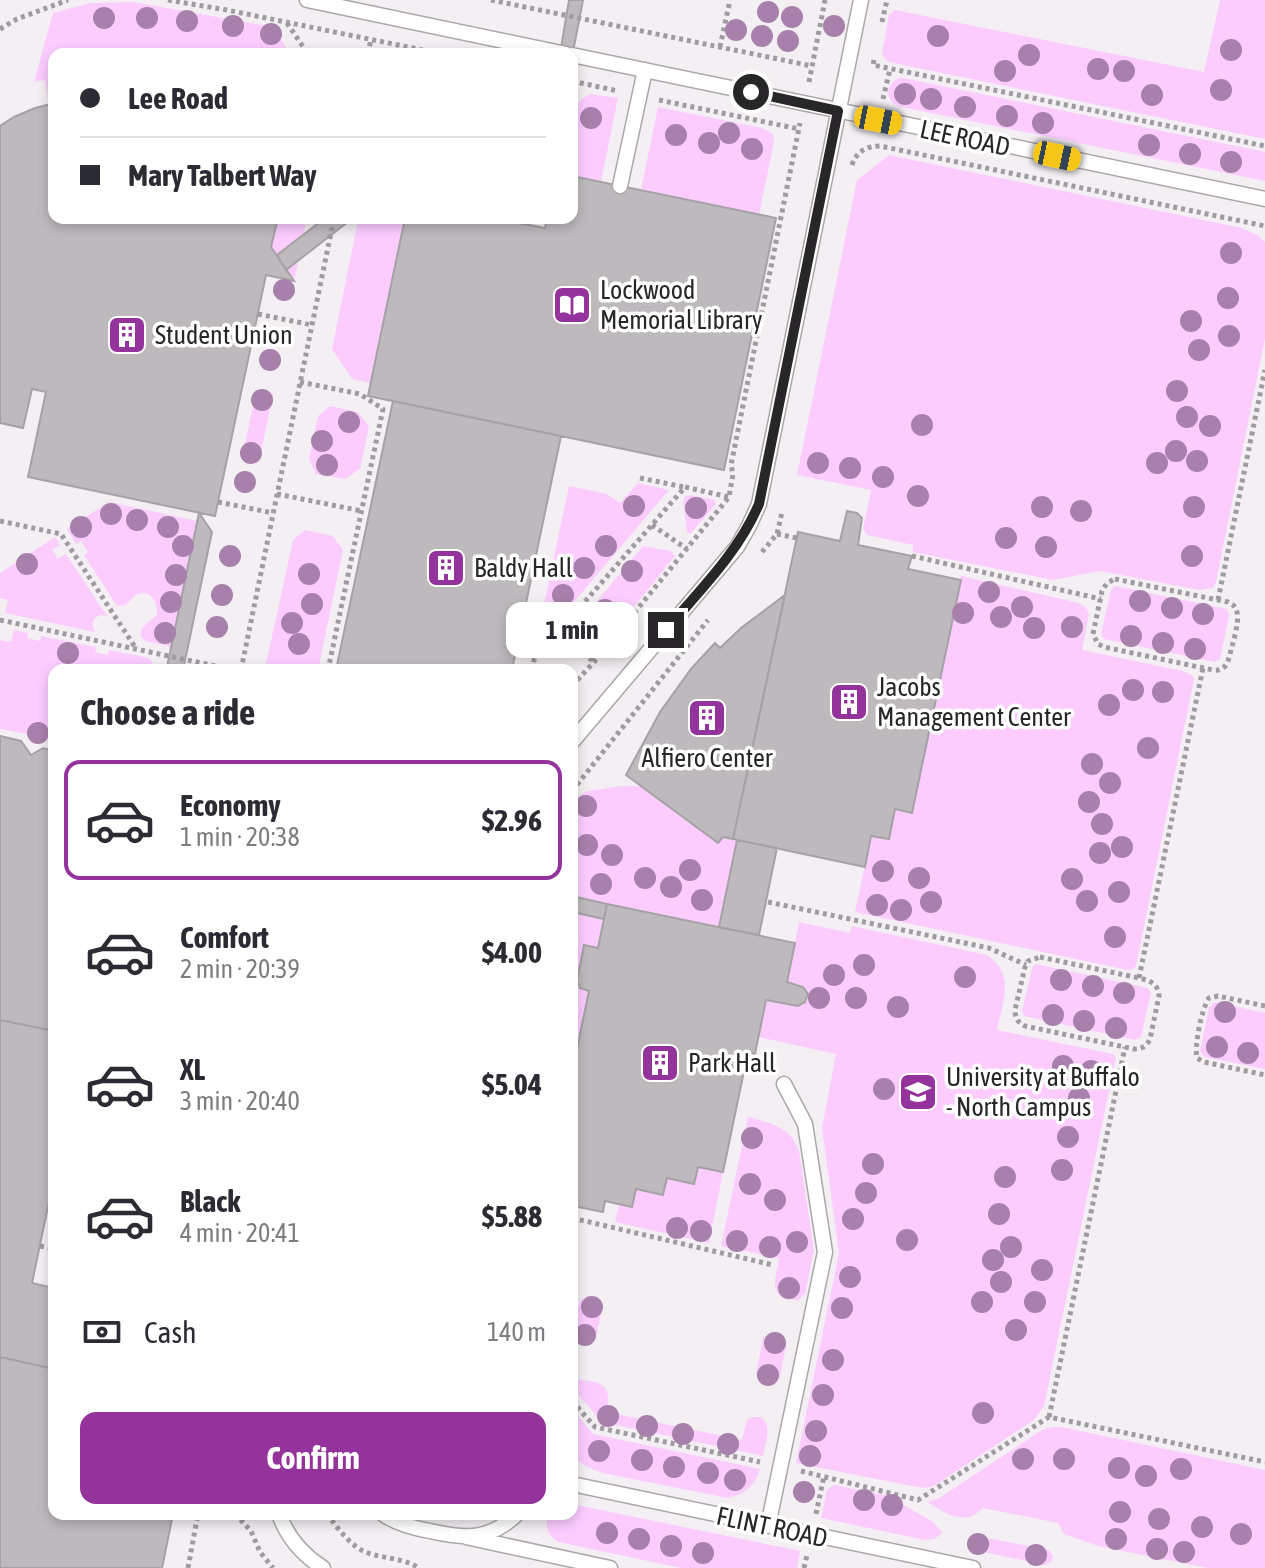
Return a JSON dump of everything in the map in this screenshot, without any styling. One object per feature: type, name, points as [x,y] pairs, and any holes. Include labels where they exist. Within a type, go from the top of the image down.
[{"type":"lane","points":[[307,0],[537,48]]},
{"type":"lane","points":[[578,735],[737,547],[759,504],[861,0]]},
{"type":"lane","name":"LEE ROAD","points":[[578,56],[1265,199]]},
{"type":"lane","points":[[620,186],[645,70]]},
{"type":"lane","points":[[768,1526],[825,1252],[805,1124],[784,1084]]},
{"type":"lane","name":"FLINT ROAD","points":[[578,1485],[973,1568]]},
{"type":"lane","points":[[281,1520],[296,1544],[323,1568]]},
{"type":"lane","points":[[393,1520],[408,1527],[610,1568]]},
{"type":"lane","points":[[466,1537],[490,1532],[510,1520]]},
{"type":"path","points":[[0,29],[17,19],[68,0]]},
{"type":"path","points":[[168,0],[414,48]]},
{"type":"path","points":[[491,0],[812,66]]},
{"type":"path","points":[[720,47],[730,0]]},
{"type":"path","points":[[578,679],[729,497],[733,474],[731,465],[825,0]]},
{"type":"path","points":[[287,22],[304,48]]},
{"type":"path","points":[[369,48],[371,39]]},
{"type":"path","points":[[873,65],[1265,146]]},
{"type":"path","points":[[578,82],[799,129]]},
{"type":"path","points":[[849,179],[858,154],[868,147],[880,146],[1265,226]]},
{"type":"path","points":[[242,664],[333,224]]},
{"type":"path","points":[[258,314],[312,325]]},
{"type":"path","points":[[1218,600],[1265,370]]},
{"type":"path","points":[[300,382],[360,394],[383,409],[329,664]]},
{"type":"path","points":[[640,478],[729,497]]},
{"type":"path","points":[[533,664],[685,487]]},
{"type":"path","points":[[277,494],[362,511]]},
{"type":"path","points":[[218,502],[273,513]]},
{"type":"path","points":[[761,554],[777,534],[782,510]]},
{"type":"path","points":[[0,521],[61,534],[135,648]]},
{"type":"path","points":[[652,525],[687,549]]},
{"type":"path","points":[[777,534],[797,538]]},
{"type":"path","points":[[912,556],[1101,599]]},
{"type":"path","points":[[1115,579],[1218,600],[1232,604],[1237,612],[1228,661],[1219,670],[1104,647],[1098,644],[1093,634],[1105,585],[1115,579]]},
{"type":"path","points":[[578,783],[713,613]]},
{"type":"path","points":[[0,620],[207,664]]},
{"type":"path","points":[[558,633],[594,662]]},
{"type":"path","points":[[1139,978],[1203,668]]},
{"type":"path","points":[[768,902],[989,948],[1026,965]]},
{"type":"path","points":[[1033,958],[1139,978],[1155,985],[1159,998],[1148,1043],[1139,1049],[1025,1026],[1016,1017],[1026,965],[1033,958]]},
{"type":"path","points":[[1265,1006],[1218,996],[1209,998],[1195,1049],[1197,1058],[1204,1062],[1265,1075]]},
{"type":"path","points":[[1049,1417],[1125,1047]]},
{"type":"path","points":[[578,1219],[773,1265]]},
{"type":"path","points":[[40,1246],[48,1248]]},
{"type":"path","points":[[578,1408],[595,1427],[780,1466],[918,1500],[1049,1417],[1265,1462]]},
{"type":"path","points":[[188,1568],[197,1520]]},
{"type":"path","points":[[241,1520],[251,1531],[260,1552],[273,1568]]},
{"type":"path","points":[[332,1520],[347,1539],[364,1551],[411,1563],[419,1568]]},
{"type":"shaded area","points":[[1220,0],[1265,0],[1265,139],[893,63],[886,60],[882,53],[889,15],[895,10],[1204,72]]},
{"type":"shaded area","points":[[133,2],[273,27],[286,48],[48,48],[48,98],[45,80],[34,82],[53,13],[91,3]]},
{"type":"shaded area","points":[[899,78],[1265,152],[1265,181],[897,106],[890,100],[888,92],[891,84]]},
{"type":"shaded area","points":[[590,94],[618,98],[601,182],[578,177],[578,103]]},
{"type":"shaded area","points":[[658,107],[762,128],[773,134],[759,215],[641,190]]},
{"type":"shaded area","points":[[889,155],[1242,228],[1265,242],[1265,338],[1213,588],[1200,590],[1100,571],[1053,580],[913,552],[913,545],[867,535],[863,529],[871,490],[797,475],[857,180]]},
{"type":"shaded area","points":[[277,224],[306,224],[294,281],[271,247]]},
{"type":"shaded area","points":[[357,224],[404,224],[371,383],[352,379],[332,349]]},
{"type":"shaded area","points":[[256,391],[273,394],[259,462],[242,459]]},
{"type":"shaded area","points":[[330,406],[358,412],[369,426],[360,469],[345,479],[316,474],[309,459],[318,416]]},
{"type":"shaded area","points":[[638,483],[669,490],[550,630],[540,624],[569,486],[607,494],[620,503]]},
{"type":"shaded area","points":[[690,495],[714,500],[716,504],[690,534],[687,532],[683,501]]},
{"type":"shaded area","points":[[109,502],[197,521],[171,647],[141,637],[144,627],[157,614],[152,597],[141,593],[126,605],[117,606],[84,555],[88,552],[81,541],[76,544],[67,529]]},
{"type":"shaded area","points":[[305,530],[333,536],[343,550],[319,664],[266,664],[293,540]]},
{"type":"shaded area","points":[[55,537],[60,545],[52,550],[58,559],[66,554],[107,616],[95,618],[95,632],[5,613],[8,600],[0,598],[0,573]]},
{"type":"shaded area","points":[[643,546],[670,551],[675,556],[600,649],[595,650],[583,618]]},
{"type":"shaded area","points":[[961,576],[1079,603],[1089,614],[1082,650],[1183,671],[1193,676],[1133,969],[855,912],[871,836],[889,839],[895,809],[912,812]]},
{"type":"shaded area","points":[[1115,586],[1227,609],[1229,615],[1220,659],[1215,662],[1104,639],[1101,634],[1111,590]]},
{"type":"shaded area","points":[[14,630],[28,633],[27,638],[40,641],[41,636],[96,647],[95,652],[108,655],[109,650],[149,658],[153,664],[48,664],[48,738],[0,729],[0,640],[11,642]]},
{"type":"shaded area","points":[[642,786],[723,837],[737,840],[719,927],[578,897],[578,796],[587,791]]},
{"type":"shaded area","points":[[578,913],[604,919],[598,948],[584,945],[578,976]]},
{"type":"shaded area","points":[[799,922],[850,933],[852,926],[987,955],[1002,971],[1004,980],[1004,999],[997,1030],[1116,1057],[1044,1406],[1034,1420],[934,1486],[917,1487],[796,1463],[839,1253],[822,1128],[836,1054],[759,1037],[766,1000],[796,1005],[807,1001],[803,987],[787,982]]},
{"type":"shaded area","points":[[1036,964],[1148,988],[1151,993],[1141,1037],[1135,1040],[1024,1016],[1022,1011],[1032,968]]},
{"type":"shaded area","points":[[578,983],[580,988],[589,991],[578,1051]]},
{"type":"shaded area","points":[[1215,1002],[1265,1013],[1265,1069],[1204,1057],[1200,1051],[1209,1007]]},
{"type":"shaded area","points":[[748,1117],[785,1131],[799,1151],[814,1250],[805,1294],[798,1300],[784,1299],[777,1291],[775,1281],[779,1258],[721,1246]]},
{"type":"shaded area","points":[[698,1167],[723,1172],[709,1243],[615,1222],[619,1204],[632,1206],[636,1189],[663,1195],[667,1178],[694,1184]]},
{"type":"shaded area","points":[[594,1297],[601,1303],[602,1311],[595,1340],[583,1345],[578,1341],[581,1300]]},
{"type":"shaded area","points":[[772,1332],[782,1335],[786,1346],[780,1377],[769,1384],[759,1380],[756,1373],[763,1338]]},
{"type":"shaded area","points":[[578,1379],[604,1386],[608,1395],[607,1412],[742,1440],[747,1420],[753,1417],[761,1417],[767,1430],[763,1456],[602,1422],[578,1395]]},
{"type":"shaded area","points":[[578,1416],[593,1434],[760,1469],[748,1488],[728,1498],[602,1472],[578,1460]]},
{"type":"shaded area","points":[[1052,1427],[1265,1470],[1265,1568],[1207,1568],[1098,1546],[1064,1534],[1058,1523],[983,1508],[972,1516],[960,1517],[927,1502],[938,1499],[1042,1430]]},
{"type":"shaded area","points":[[834,1485],[899,1498],[899,1502],[933,1522],[943,1533],[925,1540],[821,1518],[827,1490]]},
{"type":"shaded area","points":[[578,1505],[800,1551],[797,1568],[681,1568],[558,1542],[552,1537],[548,1520],[578,1520]]},
{"type":"shaded area","points":[[977,1536],[1049,1550],[1052,1561],[1045,1565],[974,1550],[970,1542]]},
{"type":"building","points":[[569,0],[583,0],[574,48],[561,48]]},
{"type":"building","name":"Student Union","points":[[48,105],[48,224],[277,224],[271,247],[294,281],[266,275],[215,516],[28,477],[46,392],[32,389],[23,428],[0,423],[0,126]]},
{"type":"building","name":"Lockwood Memorial Library","points":[[578,177],[776,218],[724,470],[368,396],[404,224],[524,224],[545,228],[546,224],[578,224]]},
{"type":"building","points":[[317,224],[345,224],[286,270],[277,255]]},
{"type":"building","name":"Baldy Hall","points":[[393,401],[561,436],[513,664],[337,664]]},
{"type":"building","name":"Jacobs Management Center","points":[[847,511],[857,513],[862,518],[858,545],[912,556],[908,569],[961,580],[912,813],[895,809],[889,839],[871,836],[865,867],[733,839],[798,532],[840,541]]},
{"type":"building","points":[[199,513],[212,532],[184,664],[168,664]]},
{"type":"building","name":"Alfiero Center","points":[[785,595],[733,839],[723,837],[718,843],[626,775],[660,712],[691,669],[715,643],[720,648]]},
{"type":"building","points":[[0,736],[21,741],[31,755],[43,748],[48,749],[48,1030],[0,1020]]},
{"type":"building","points":[[737,840],[777,848],[759,935],[719,927]]},
{"type":"building","points":[[578,897],[607,904],[604,919],[578,913]]},
{"type":"building","name":"Park Hall","points":[[607,904],[795,943],[787,982],[803,987],[808,994],[805,1002],[798,1006],[766,1000],[755,1054],[748,1052],[723,1172],[698,1167],[694,1184],[667,1178],[663,1195],[636,1189],[632,1207],[605,1201],[603,1212],[578,1207],[578,1044],[589,991],[580,988],[578,976],[584,945],[598,948]]},
{"type":"building","points":[[0,1020],[48,1030],[48,1207],[32,1283],[48,1287],[48,1368],[0,1357]]},
{"type":"building","points":[[0,1357],[48,1368],[48,1520],[172,1520],[162,1568],[0,1568]]},
{"type":"place","name":"Lockwood Memorial Library","points":[[572,305]]},
{"type":"place","name":"Student Union","points":[[127,335]]},
{"type":"place","name":"Baldy Hall","points":[[446,568]]},
{"type":"place","name":"Jacobs Management Center","points":[[849,702]]},
{"type":"place","name":"Alfiero Center","points":[[707,718]]},
{"type":"place","name":"Park Hall","points":[[660,1063]]},
{"type":"place","name":"University at Buffalo - North Campus","points":[[918,1092]]},
{"type":"route","points":[[666,630],[737,547],[759,504],[838,111],[751,92]]}]
